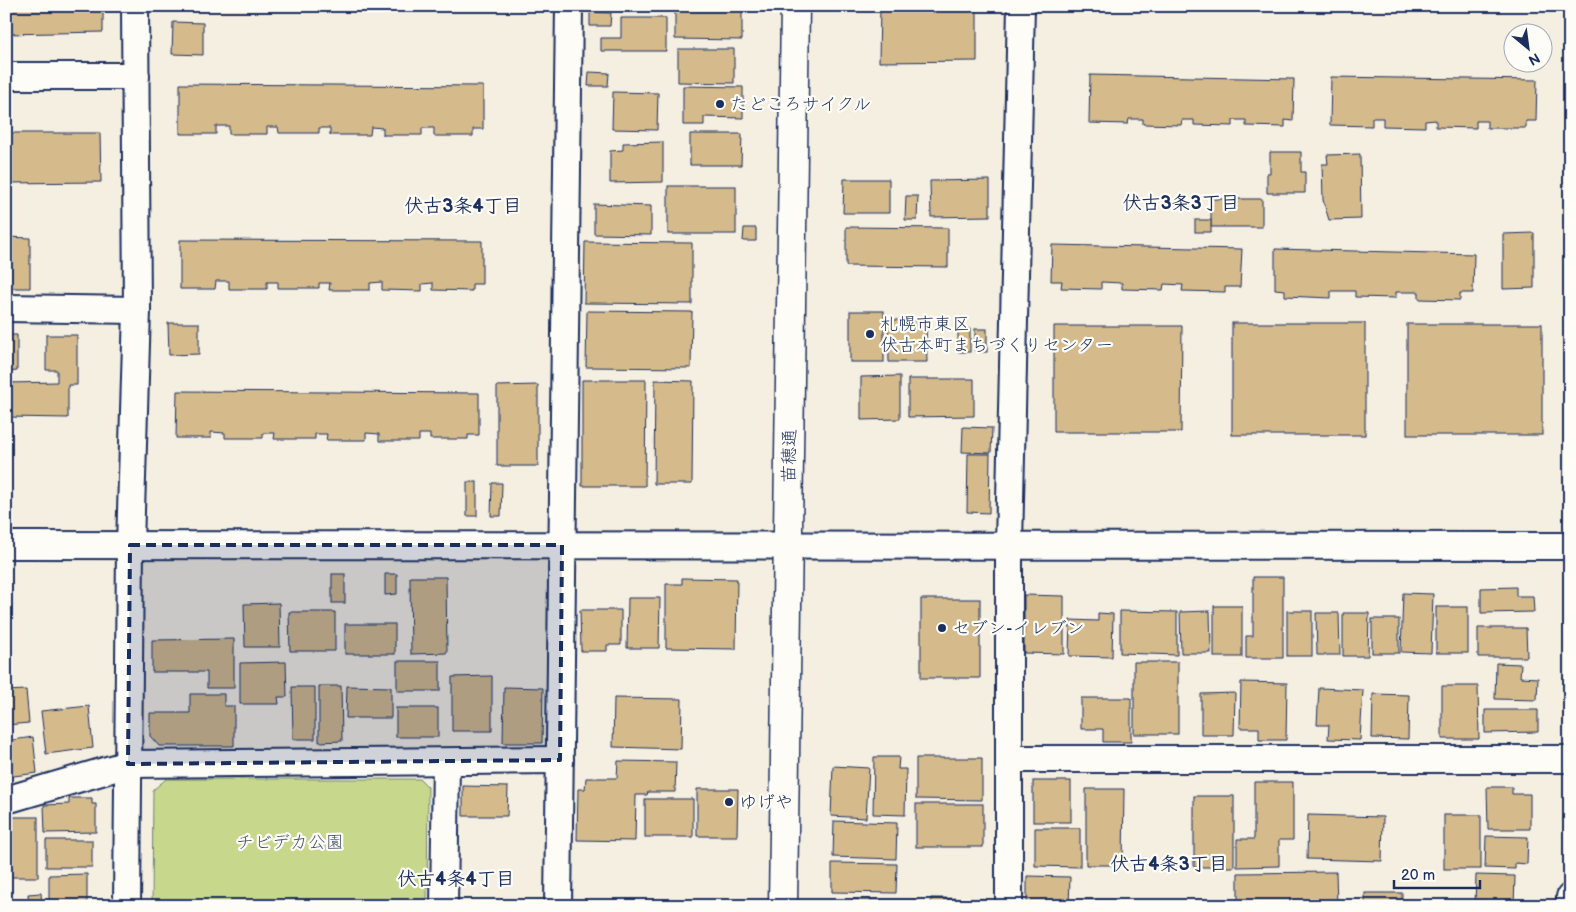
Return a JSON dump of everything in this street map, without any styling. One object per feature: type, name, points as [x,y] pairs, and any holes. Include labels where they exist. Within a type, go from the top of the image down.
[{"type":"street","points":[[127,906],[130,545],[137,310],[135,6]]},
{"type":"street","points":[[558,906],[569,6]]},
{"type":"street","name":"苗穂通","points":[[783,906],[795,6]]},
{"type":"street","points":[[1009,906],[1009,545],[1021,6]]},
{"type":"street","points":[[6,76],[136,76]]},
{"type":"street","points":[[6,308],[137,310]]},
{"type":"street","points":[[6,545],[1570,546]]},
{"type":"street","points":[[1010,759],[1570,759]]},
{"type":"street","points":[[6,800],[128,764],[560,760]]},
{"type":"street","points":[[444,906],[446,762]]},
{"type":"street","points":[[1570,897],[1570,906]]},
{"type":"highlighted area","points":[[130,545],[562,545],[560,760],[128,764]]},
{"type":"green space","name":"チビデカ公園","points":[[166,779],[420,779],[428,787],[427,906],[152,906],[153,790]]},
{"type":"building","points":[[6,6],[103,6],[103,32],[6,34]]},
{"type":"building","points":[[675,6],[742,6],[742,40],[675,39]]},
{"type":"building","points":[[880,6],[977,6],[977,61],[879,62]]},
{"type":"building","points":[[590,12],[611,13],[610,26],[590,26]]},
{"type":"building","points":[[621,18],[666,18],[666,51],[601,51],[601,38],[621,38]]},
{"type":"building","points":[[173,22],[203,23],[203,55],[172,54]]},
{"type":"building","points":[[678,49],[734,49],[734,83],[678,82]]},
{"type":"building","points":[[589,72],[609,73],[608,86],[588,86]]},
{"type":"building","points":[[1090,75],[1294,79],[1293,121],[1285,120],[1285,127],[1246,126],[1246,120],[1233,120],[1233,126],[1194,125],[1194,120],[1182,120],[1181,125],[1143,124],[1143,119],[1129,119],[1128,124],[1089,123]]},
{"type":"building","points":[[1331,77],[1537,80],[1536,121],[1526,121],[1526,128],[1487,128],[1487,121],[1476,121],[1476,128],[1436,127],[1436,120],[1425,121],[1425,127],[1383,126],[1383,118],[1372,118],[1372,126],[1330,125]]},
{"type":"building","points":[[180,84],[483,86],[483,129],[473,129],[473,136],[434,136],[434,128],[422,128],[422,135],[383,135],[383,128],[371,127],[370,135],[330,135],[330,128],[319,128],[319,133],[279,133],[278,127],[267,127],[267,134],[229,134],[229,126],[216,126],[216,134],[180,134]]},
{"type":"building","points":[[683,86],[743,87],[743,118],[704,117],[704,125],[683,125]]},
{"type":"building","points":[[613,92],[658,93],[657,130],[612,129]]},
{"type":"building","points":[[6,133],[100,133],[101,182],[6,183]]},
{"type":"building","points":[[690,134],[742,134],[741,165],[690,165]]},
{"type":"building","points":[[663,142],[663,182],[610,183],[610,151],[623,150],[623,143]]},
{"type":"building","points":[[1270,152],[1301,152],[1301,172],[1305,172],[1305,193],[1267,193],[1267,173],[1270,173]]},
{"type":"building","points":[[1360,154],[1361,219],[1329,220],[1323,200],[1322,164],[1328,164],[1327,155]]},
{"type":"building","points":[[844,179],[889,179],[889,213],[843,213]]},
{"type":"building","points":[[990,180],[990,216],[931,217],[930,181]]},
{"type":"building","points":[[668,186],[736,186],[736,234],[668,234]]},
{"type":"building","points":[[906,196],[918,196],[917,220],[905,220]]},
{"type":"building","points":[[1211,199],[1262,199],[1262,227],[1211,227]]},
{"type":"building","points":[[594,204],[651,206],[651,235],[594,234]]},
{"type":"building","points":[[1195,220],[1211,220],[1211,232],[1195,232]]},
{"type":"building","points":[[846,227],[948,228],[948,267],[846,266]]},
{"type":"building","points":[[744,228],[756,228],[756,241],[743,241]]},
{"type":"building","points":[[1534,233],[1534,288],[1503,289],[1503,234]]},
{"type":"building","points":[[6,237],[30,238],[30,288],[6,288]]},
{"type":"building","points":[[180,240],[482,241],[482,284],[472,284],[472,291],[433,290],[433,283],[422,284],[422,291],[382,290],[382,282],[370,283],[370,290],[329,290],[330,283],[319,283],[319,288],[278,288],[278,282],[267,282],[267,289],[229,289],[229,281],[216,281],[215,289],[180,289]]},
{"type":"building","points":[[585,242],[692,243],[692,304],[584,303]]},
{"type":"building","points":[[1052,245],[1242,249],[1240,287],[1225,287],[1225,292],[1182,291],[1183,285],[1164,284],[1163,290],[1122,289],[1122,283],[1101,282],[1101,289],[1061,288],[1062,281],[1051,281]]},
{"type":"building","points":[[1275,249],[1474,254],[1473,293],[1460,293],[1460,300],[1419,299],[1419,292],[1396,292],[1396,298],[1355,297],[1355,291],[1331,291],[1331,298],[1285,296],[1285,290],[1275,289]]},
{"type":"building","points":[[587,311],[692,312],[691,368],[586,367]]},
{"type":"building","points":[[850,311],[884,311],[884,362],[850,362]]},
{"type":"building","points":[[888,320],[926,320],[927,362],[889,362]]},
{"type":"building","points":[[168,323],[199,323],[199,354],[169,355]]},
{"type":"building","points":[[1232,323],[1365,323],[1365,435],[1232,435]]},
{"type":"building","points":[[1407,324],[1542,324],[1542,435],[1407,435]]},
{"type":"building","points":[[1054,326],[1182,326],[1181,432],[1054,432]]},
{"type":"building","points":[[958,329],[970,329],[970,352],[958,352]]},
{"type":"building","points":[[975,329],[987,329],[987,352],[975,352]]},
{"type":"building","points":[[6,335],[17,335],[17,371],[7,372],[7,383],[57,382],[57,370],[46,370],[46,335],[77,335],[77,385],[68,385],[68,418],[6,417]]},
{"type":"building","points":[[900,376],[900,419],[861,420],[861,377]]},
{"type":"building","points":[[908,379],[974,379],[974,416],[908,417]]},
{"type":"building","points":[[582,380],[646,380],[645,486],[582,486]]},
{"type":"building","points":[[655,380],[693,381],[692,484],[654,484]]},
{"type":"building","points":[[538,385],[538,466],[497,466],[497,386]]},
{"type":"building","points":[[177,391],[479,393],[479,435],[468,435],[468,439],[430,439],[430,434],[419,434],[419,441],[379,441],[379,434],[366,433],[366,440],[326,440],[327,434],[315,434],[315,439],[274,439],[275,433],[263,433],[263,438],[225,438],[225,433],[211,432],[211,438],[176,438]]},
{"type":"building","points":[[963,427],[992,428],[991,453],[962,452]]},
{"type":"building","points":[[968,454],[990,454],[989,513],[967,512]]},
{"type":"building","points":[[467,482],[477,482],[477,516],[467,516]]},
{"type":"building","points":[[492,483],[502,483],[501,516],[491,516]]},
{"type":"building","points":[[332,574],[345,574],[345,603],[332,603]]},
{"type":"building","points":[[385,574],[397,574],[397,594],[385,595]]},
{"type":"building","points":[[410,577],[446,577],[447,653],[411,654]]},
{"type":"building","points":[[1253,577],[1283,577],[1283,658],[1246,658],[1246,636],[1253,636]]},
{"type":"building","points":[[682,578],[737,579],[736,649],[666,648],[666,584],[682,584]]},
{"type":"building","points":[[1516,587],[1516,596],[1533,596],[1534,612],[1481,613],[1481,588]]},
{"type":"building","points":[[1403,593],[1433,594],[1431,653],[1401,652]]},
{"type":"building","points":[[1024,595],[1064,596],[1064,654],[1024,653]]},
{"type":"building","points":[[628,598],[660,598],[659,648],[627,648]]},
{"type":"building","points":[[921,599],[980,599],[980,678],[921,678]]},
{"type":"building","points":[[279,603],[280,647],[245,647],[244,604]]},
{"type":"building","points":[[1214,606],[1242,606],[1242,657],[1214,657]]},
{"type":"building","points":[[1436,607],[1468,607],[1468,653],[1436,653]]},
{"type":"building","points":[[580,610],[621,610],[621,645],[607,645],[607,651],[581,651]]},
{"type":"building","points":[[1120,611],[1177,612],[1177,655],[1120,653]]},
{"type":"building","points":[[1210,611],[1211,653],[1181,653],[1180,612]]},
{"type":"building","points":[[1287,611],[1312,611],[1312,656],[1287,656]]},
{"type":"building","points":[[289,612],[335,612],[335,651],[290,651]]},
{"type":"building","points":[[1098,613],[1113,614],[1112,657],[1069,656],[1070,620],[1098,621]]},
{"type":"building","points":[[1316,613],[1339,613],[1340,655],[1317,655]]},
{"type":"building","points":[[1343,613],[1369,613],[1368,656],[1343,656]]},
{"type":"building","points":[[1372,619],[1399,619],[1399,653],[1372,653]]},
{"type":"building","points":[[345,624],[395,624],[395,654],[345,654]]},
{"type":"building","points":[[1478,628],[1526,628],[1527,657],[1478,657]]},
{"type":"building","points":[[234,639],[234,688],[207,688],[207,672],[152,672],[152,640]]},
{"type":"building","points":[[397,661],[440,661],[440,691],[397,691]]},
{"type":"building","points":[[286,662],[287,697],[278,697],[279,704],[240,704],[240,663]]},
{"type":"building","points":[[1134,662],[1178,662],[1178,734],[1134,734]]},
{"type":"building","points":[[1496,663],[1521,664],[1520,677],[1538,678],[1537,700],[1495,699]]},
{"type":"building","points":[[492,676],[492,731],[452,731],[452,677]]},
{"type":"building","points":[[1241,682],[1287,683],[1286,740],[1259,740],[1259,728],[1240,728]]},
{"type":"building","points":[[319,686],[341,686],[342,741],[319,742]]},
{"type":"building","points":[[347,686],[391,687],[391,718],[346,718]]},
{"type":"building","points":[[1442,686],[1478,686],[1479,739],[1442,739]]},
{"type":"building","points":[[292,687],[315,687],[315,739],[293,739]]},
{"type":"building","points":[[504,687],[543,688],[542,743],[503,743]]},
{"type":"building","points":[[1319,688],[1363,690],[1360,740],[1328,739],[1329,725],[1317,725]]},
{"type":"building","points":[[26,690],[29,723],[6,725],[6,691]]},
{"type":"building","points":[[1235,693],[1234,735],[1201,735],[1201,694]]},
{"type":"building","points":[[190,694],[224,694],[224,706],[234,706],[234,746],[159,746],[150,736],[150,713],[190,713]]},
{"type":"building","points":[[1373,694],[1409,695],[1408,739],[1372,738]]},
{"type":"building","points":[[614,698],[682,699],[681,749],[613,747]]},
{"type":"building","points":[[1081,698],[1131,698],[1131,742],[1103,742],[1103,729],[1081,729]]},
{"type":"building","points":[[89,706],[93,748],[46,754],[41,711]]},
{"type":"building","points":[[396,708],[438,708],[438,737],[396,737]]},
{"type":"building","points":[[1485,710],[1538,710],[1538,732],[1485,733]]},
{"type":"building","points":[[33,737],[37,773],[6,777],[6,741]]},
{"type":"building","points":[[874,757],[899,757],[898,769],[906,769],[905,815],[873,814]]},
{"type":"building","points":[[916,758],[982,758],[982,800],[916,799]]},
{"type":"building","points":[[618,761],[676,762],[675,792],[648,792],[647,795],[636,795],[635,841],[577,840],[578,789],[585,789],[586,778],[617,778]]},
{"type":"building","points":[[833,766],[869,768],[866,818],[831,816]]},
{"type":"building","points":[[1033,781],[1071,781],[1071,822],[1033,822]]},
{"type":"building","points":[[1254,782],[1293,782],[1293,840],[1279,840],[1279,866],[1237,867],[1237,839],[1254,839]]},
{"type":"building","points":[[463,786],[508,787],[507,816],[463,816]]},
{"type":"building","points":[[1487,787],[1512,787],[1512,794],[1530,794],[1530,829],[1488,829]]},
{"type":"building","points":[[697,789],[738,789],[737,836],[697,836]]},
{"type":"building","points":[[1086,789],[1124,789],[1123,865],[1086,865]]},
{"type":"building","points":[[1194,796],[1234,796],[1234,867],[1194,867]]},
{"type":"building","points":[[69,798],[92,798],[92,804],[96,804],[96,832],[45,833],[44,805],[69,804]]},
{"type":"building","points":[[645,799],[693,799],[693,837],[645,837]]},
{"type":"building","points":[[916,804],[983,804],[983,847],[916,847]]},
{"type":"building","points":[[1308,815],[1383,817],[1382,861],[1307,859]]},
{"type":"building","points":[[1444,815],[1481,815],[1481,869],[1444,869]]},
{"type":"building","points":[[9,817],[38,817],[38,877],[9,877]]},
{"type":"building","points":[[834,821],[897,823],[896,859],[833,857]]},
{"type":"building","points":[[1035,828],[1080,828],[1080,867],[1035,866]]},
{"type":"building","points":[[1486,836],[1528,837],[1527,864],[1515,863],[1515,869],[1485,868]]},
{"type":"building","points":[[46,840],[92,840],[92,867],[46,867]]},
{"type":"building","points":[[832,863],[897,864],[896,893],[832,892]]},
{"type":"building","points":[[1336,872],[1337,906],[1238,906],[1238,873]]},
{"type":"building","points":[[87,874],[87,906],[49,906],[49,875]]},
{"type":"building","points":[[1476,875],[1515,876],[1514,906],[1475,906]]},
{"type":"building","points":[[1027,876],[1070,877],[1069,906],[1027,906]]},
{"type":"building","points":[[41,893],[42,906],[29,906],[28,894]]},
{"type":"building","points":[[1365,893],[1402,893],[1402,906],[1365,906]]},
{"type":"building","points":[[931,898],[985,899],[985,906],[931,906]]},
{"type":"building","points":[[852,900],[917,900],[917,906],[852,906]]},
{"type":"building","points":[[1077,900],[1117,900],[1117,906],[1077,906]]},
{"type":"place","name":"たどころサイクル","points":[[720,104]]},
{"type":"place","name":"札幌市東区 伏古本町まちづくりセンター","points":[[870,334]]},
{"type":"place","name":"セブン-イレブン","points":[[942,628]]},
{"type":"place","name":"ゆげや","points":[[729,802]]},
{"type":"district","name":"伏古3条3丁目","points":[[1181,202]]},
{"type":"district","name":"伏古3条4丁目","points":[[463,205]]},
{"type":"district","name":"伏古4条3丁目","points":[[1169,863]]},
{"type":"district","name":"伏古4条4丁目","points":[[456,878]]}]
